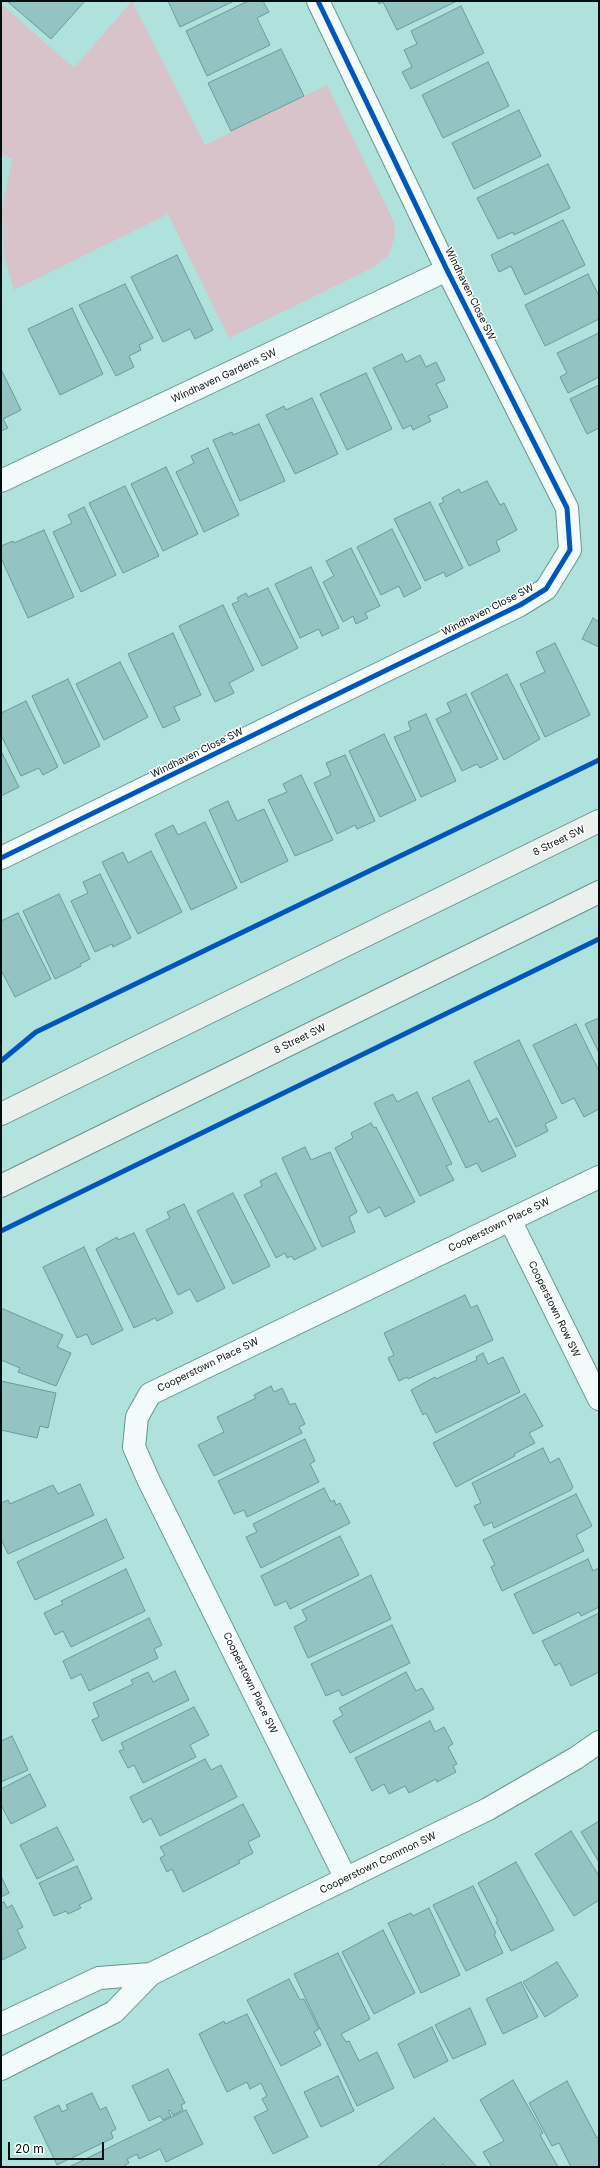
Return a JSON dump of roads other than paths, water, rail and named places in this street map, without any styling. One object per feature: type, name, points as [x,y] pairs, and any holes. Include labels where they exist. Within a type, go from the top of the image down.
[{"type":"main road","name":"8 Street SW","points":[[1,1114],[599,821]]},
{"type":"main road","name":"8 Street SW","points":[[1,1186],[599,892]]},
{"type":"street","name":"Windhaven Close SW","points":[[1,858],[481,625],[546,589],[570,550],[567,508],[447,270],[318,1]]},
{"type":"street","name":"Windhaven Gardens SW","points":[[1,481],[447,270]]},
{"type":"street","name":"Cooperstown Place SW","points":[[346,1879],[145,1472],[134,1447],[137,1417],[150,1394],[599,1177]]},
{"type":"street","name":"Cooperstown Row SW","points":[[510,1220],[599,1399]]},
{"type":"street","name":"Cooperstown Common SW","points":[[1,2069],[114,2012],[151,1974],[488,1809],[551,1773],[599,1742]]},
{"type":"street","name":"Cooperstown Common SW","points":[[1,2024],[100,1978],[151,1974]]}]
